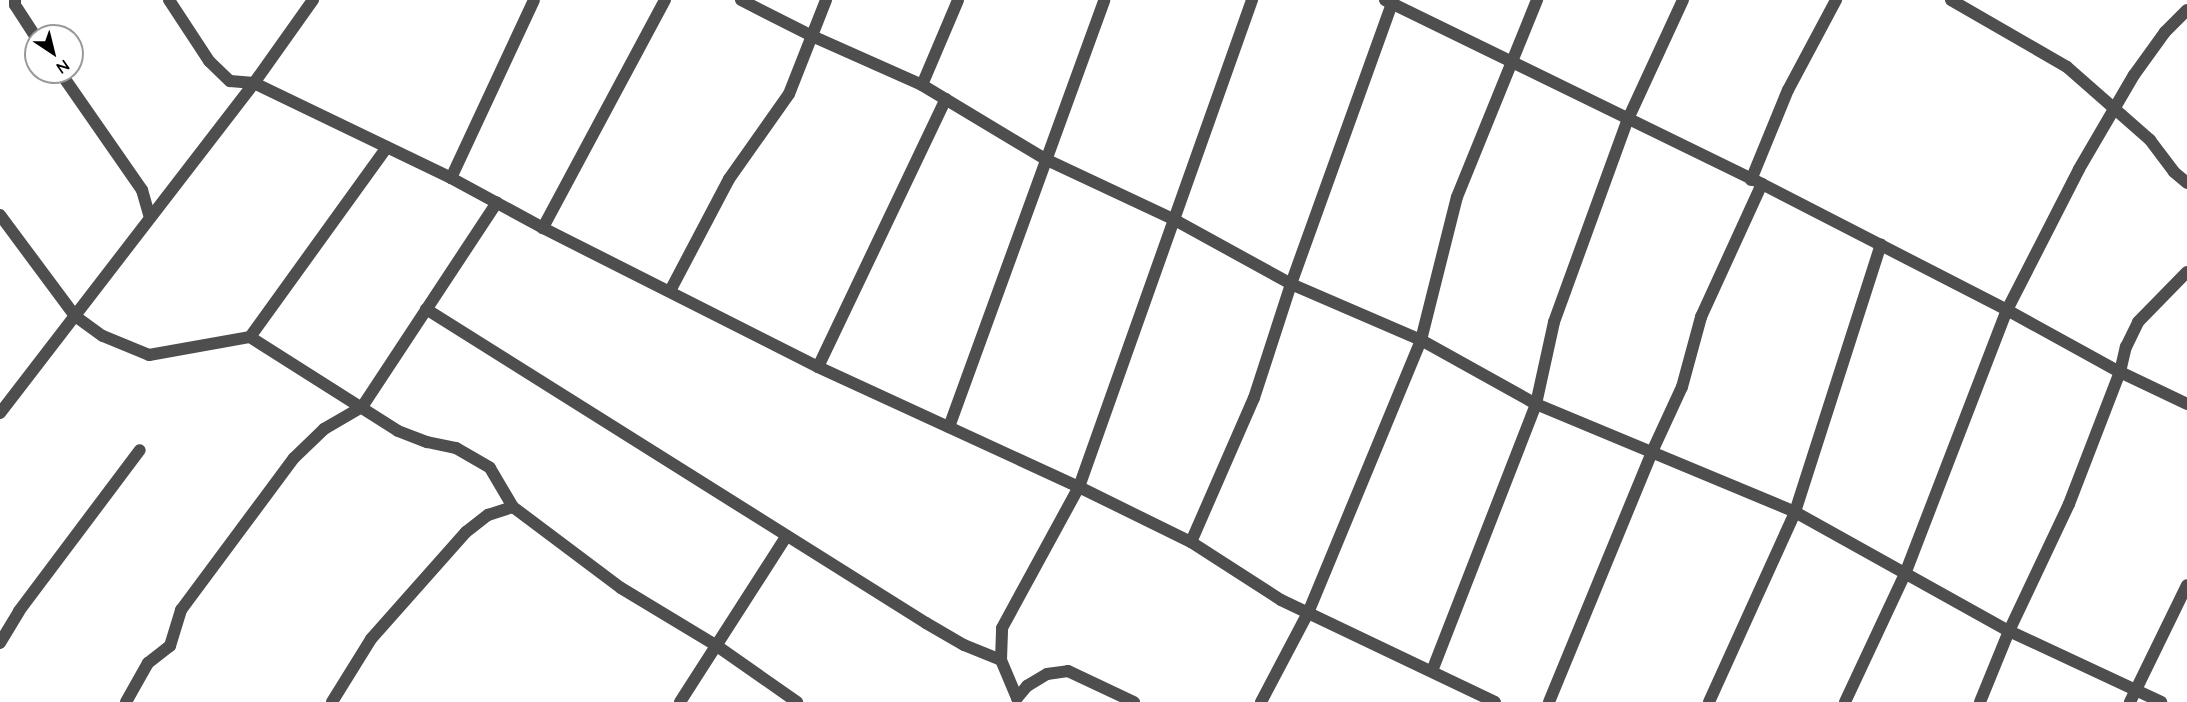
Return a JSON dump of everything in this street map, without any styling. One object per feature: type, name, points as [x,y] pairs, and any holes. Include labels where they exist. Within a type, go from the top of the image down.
[{"type":"street","points":[[15,0],[15,5],[27,24]]},
{"type":"street","points":[[169,0],[209,61],[230,81],[254,83],[451,178],[543,228],[818,367],[1079,487],[1191,542],[1281,600],[1495,702]]},
{"type":"street","points":[[451,178],[534,0]]},
{"type":"street","points":[[543,228],[665,0]]},
{"type":"street","points":[[741,0],[812,36],[922,85],[1045,159],[1173,219],[1291,284],[1421,340],[1536,404],[1651,454],[1795,512],[2009,631],[2136,688],[2161,702]]},
{"type":"street","points":[[670,291],[729,179],[789,94],[826,0]]},
{"type":"street","points":[[922,85],[958,0]]},
{"type":"street","points":[[949,427],[1104,0]]},
{"type":"street","points":[[1015,700],[1001,660],[1002,628],[1079,487],[1252,0]]},
{"type":"street","points":[[1261,702],[1308,613],[1421,340],[1457,197],[1514,62],[1537,0]]},
{"type":"street","points":[[1432,670],[1536,404],[1554,322],[1628,119],[1683,0]]},
{"type":"street","points":[[1549,702],[1651,454],[1682,387],[1701,317],[1757,182],[1788,90],[1836,0]]},
{"type":"street","points":[[1951,0],[2067,67],[2150,140],[2174,172],[2187,183]]},
{"type":"street","points":[[0,413],[254,83],[310,1]]},
{"type":"street","points":[[1191,542],[1254,398],[1291,284],[1390,1],[1881,244],[2120,372],[2187,404]]},
{"type":"street","points":[[1845,702],[1905,574],[2007,310],[2079,169],[2134,75],[2158,41],[2187,10]]},
{"type":"street","points":[[68,84],[142,190],[150,218]]},
{"type":"street","points":[[818,367],[946,99]]},
{"type":"street","points":[[250,337],[387,147]]},
{"type":"street","points":[[126,702],[148,663],[170,646],[181,610],[294,458],[324,429],[362,407],[497,202]]},
{"type":"street","points":[[0,215],[75,316],[103,336],[149,355],[250,337],[398,431],[427,442],[456,447],[490,468],[513,507],[621,588],[717,645],[797,702]]},
{"type":"street","points":[[1709,702],[1795,512],[1881,244]]},
{"type":"street","points":[[1980,702],[2009,631],[2069,504],[2120,372],[2126,347],[2138,322],[2187,272]]},
{"type":"street","points":[[426,309],[926,624],[964,645],[1001,660]]},
{"type":"street","points":[[0,643],[20,611],[140,450]]},
{"type":"street","points":[[332,702],[372,639],[466,532],[488,515],[513,507]]},
{"type":"street","points":[[680,702],[786,537]]},
{"type":"street","points":[[2130,702],[2187,585]]},
{"type":"street","points":[[1015,700],[1027,686],[1047,674],[1068,671],[1134,702]]}]
